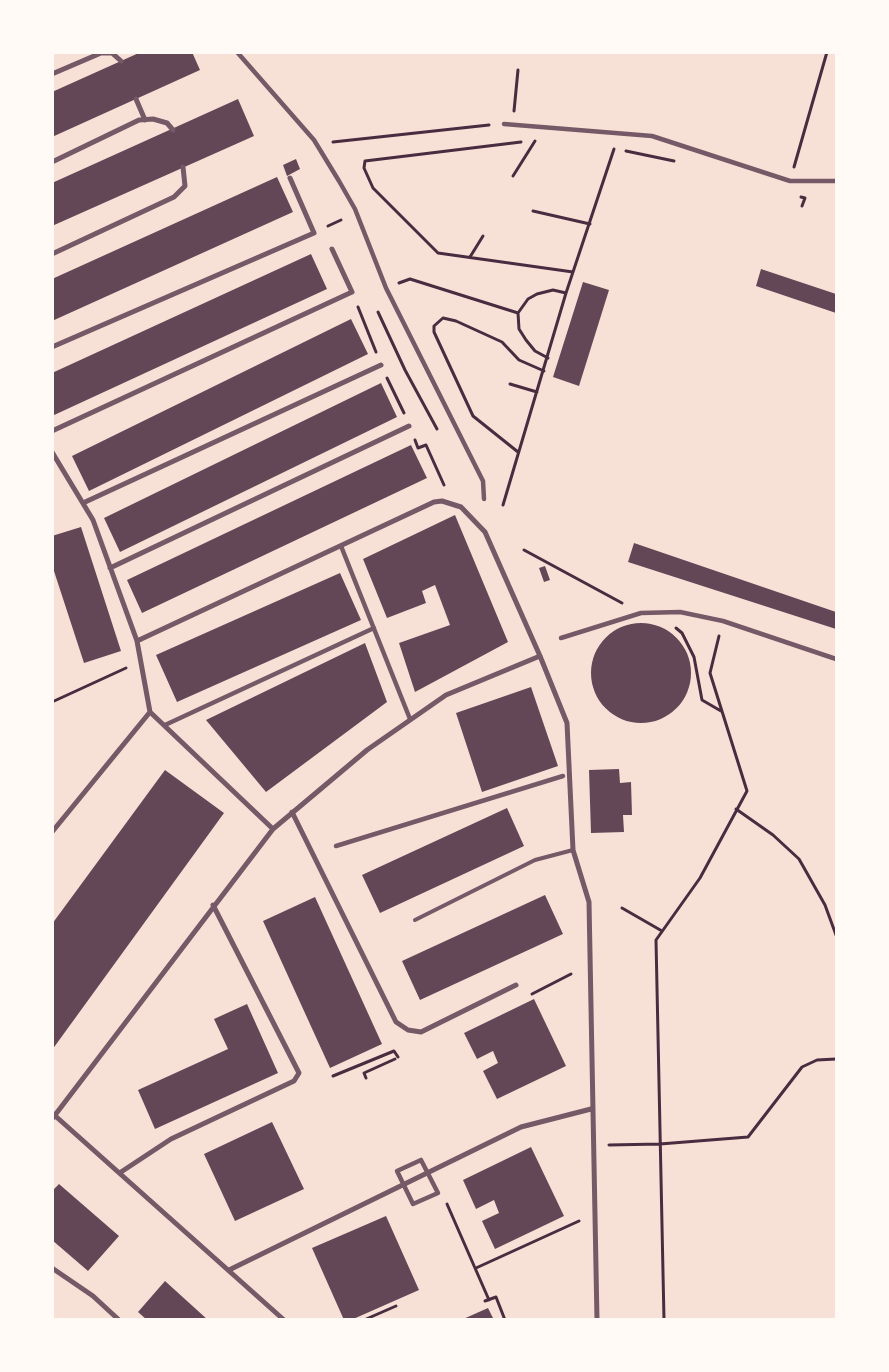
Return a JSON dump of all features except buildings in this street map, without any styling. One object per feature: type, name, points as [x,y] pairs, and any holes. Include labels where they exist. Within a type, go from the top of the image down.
[{"type":"street","points":[[237,52],[314,140],[355,209],[386,288],[483,481],[484,499]]},
{"type":"street","points":[[52,74],[101,53],[112,53],[121,62]]},
{"type":"street","points":[[136,99],[144,120]]},
{"type":"street","points":[[52,162],[139,120],[167,123],[172,130]]},
{"type":"street","points":[[504,124],[652,136],[790,181],[836,181]]},
{"type":"street","points":[[52,254],[174,197],[185,186],[183,167]]},
{"type":"street","points":[[52,347],[314,232],[290,178]]},
{"type":"street","points":[[52,431],[352,292],[332,249]]},
{"type":"street","points":[[83,503],[381,365]]},
{"type":"street","points":[[110,568],[410,426]]},
{"type":"street","points":[[52,452],[94,520],[137,641],[150,712],[273,829]]},
{"type":"street","points":[[137,641],[434,502],[442,501],[461,507],[485,532],[540,656],[567,724],[573,850],[588,902],[597,1320]]},
{"type":"street","points":[[341,546],[410,719]]},
{"type":"street","points":[[561,638],[641,612],[680,612],[723,621],[836,659]]},
{"type":"street","points":[[165,726],[374,628]]},
{"type":"street","points":[[52,1119],[273,829],[367,750],[446,695],[540,656]]},
{"type":"street","points":[[52,832],[150,712]]},
{"type":"street","points":[[336,846],[563,776]]},
{"type":"street","points":[[292,812],[396,1022],[408,1030],[422,1032],[516,985]]},
{"type":"street","points":[[121,1172],[171,1140],[294,1081],[299,1073],[213,906]]},
{"type":"street","points":[[229,1270],[521,1127],[591,1109]]},
{"type":"street","points":[[52,1113],[121,1172],[284,1320]]},
{"type":"street","points":[[421,1160],[438,1193],[413,1204],[397,1171],[421,1160]]},
{"type":"street","points":[[52,1268],[93,1296],[118,1320]]},
{"type":"lane","points":[[415,920],[535,860],[573,850]]},
{"type":"path","points":[[790,181],[827,52]]},
{"type":"path","points":[[513,124],[518,70]]},
{"type":"path","points":[[326,143],[504,124]]},
{"type":"path","points":[[513,176],[536,141],[365,161],[364,168],[373,188],[438,253],[573,272]]},
{"type":"path","points":[[503,505],[566,293],[614,148],[604,148]]},
{"type":"path","points":[[533,212],[590,224]]},
{"type":"path","points":[[332,224],[341,220]]},
{"type":"path","points":[[470,257],[483,236]]},
{"type":"path","points":[[410,279],[518,313]]},
{"type":"path","points":[[548,358],[535,351],[518,329],[518,313],[528,300],[537,294],[553,290],[566,293]]},
{"type":"path","points":[[356,303],[381,365],[410,426]]},
{"type":"path","points":[[519,452],[473,416],[434,332],[434,326],[443,318],[456,321],[502,342],[519,360],[544,371]]},
{"type":"path","points":[[510,384],[537,392]]},
{"type":"path","points":[[418,448],[426,445],[444,486]]},
{"type":"path","points":[[524,550],[641,612]]},
{"type":"path","points":[[653,613],[682,633],[694,657],[702,700],[721,711]]},
{"type":"path","points":[[664,1320],[656,940],[700,878],[747,791],[710,673],[723,621]]},
{"type":"path","points":[[52,702],[141,662]]},
{"type":"path","points":[[736,810],[773,835],[799,859],[825,905],[836,935]]},
{"type":"path","points":[[622,908],[663,931]]},
{"type":"path","points":[[532,994],[571,974]]},
{"type":"path","points":[[333,1076],[394,1051],[396,1058],[364,1073],[366,1078]]},
{"type":"path","points":[[603,1145],[660,1144],[748,1138],[802,1067],[817,1060],[836,1059]]},
{"type":"path","points":[[446,1202],[476,1268],[487,1300],[496,1297],[505,1320]]},
{"type":"path","points":[[476,1268],[579,1221]]},
{"type":"path","points":[[364,1320],[396,1306]]}]
